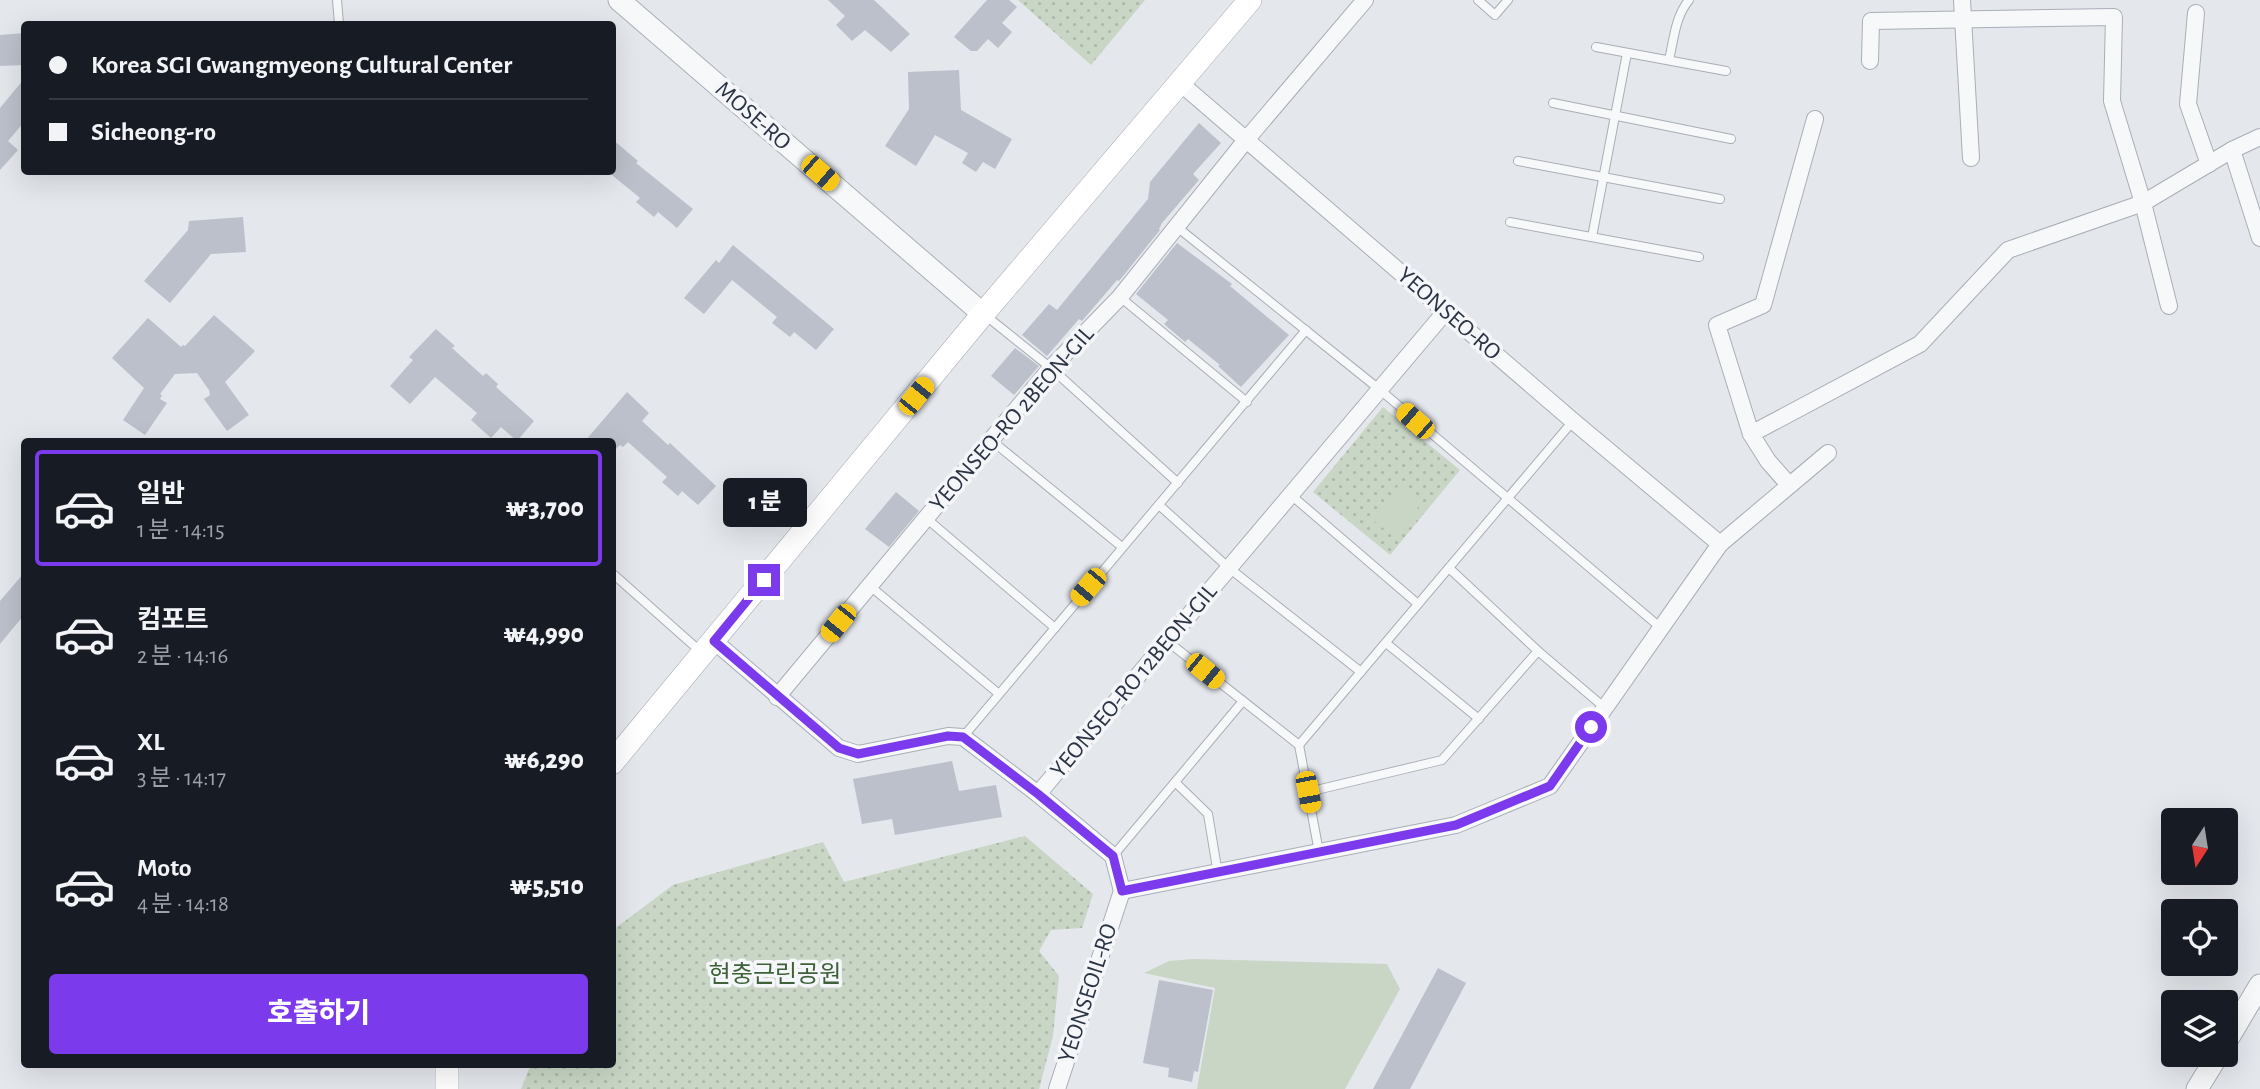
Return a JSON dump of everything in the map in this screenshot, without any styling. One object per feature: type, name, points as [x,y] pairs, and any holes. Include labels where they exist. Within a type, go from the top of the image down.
[{"type":"main road","points":[[616,758],[984,314],[1250,0]]},
{"type":"main road","points":[[447,1068],[447,1089]]},
{"type":"street","name":"MOSE-RO","points":[[619,0],[984,314]]},
{"type":"street","name":"YEONSEO-RO 2BEON-GIL","points":[[778,697],[1051,369],[1120,297],[1246,140],[1365,0]]},
{"type":"street","points":[[1962,0],[1971,158]]},
{"type":"street","points":[[2196,13],[2189,104],[2209,164]]},
{"type":"street","points":[[1870,61],[1871,21],[2115,17],[2112,101],[2143,203],[2169,306]]},
{"type":"street","name":"YEONSEO-RO","points":[[1179,82],[1720,544]]},
{"type":"street","points":[[1789,485],[1768,461],[1751,434],[1717,325],[1763,305],[1815,119]]},
{"type":"street","points":[[1751,434],[1920,344],[2008,250],[2143,203],[2260,136]]},
{"type":"street","points":[[2232,150],[2259,231]]},
{"type":"street","name":"YEONSEO-RO 12BEON-GIL","points":[[1038,794],[1446,311]]},
{"type":"street","points":[[1122,891],[1456,825],[1550,786],[1720,544],[1828,453]]},
{"type":"street","points":[[709,648],[778,697],[839,748],[858,754],[948,736],[963,737],[1113,856]]},
{"type":"street","name":"YEONSEOIL-RO","points":[[1057,1089],[1122,891],[1113,856]]},
{"type":"street","points":[[2238,1021],[2260,985]]},
{"type":"street","points":[[2197,1089],[2211,1067]]},
{"type":"lane","points":[[337,0],[339,21]]},
{"type":"lane","points":[[1478,0],[1495,15],[1508,0]]},
{"type":"lane","points":[[1669,60],[1680,12],[1689,0]]},
{"type":"lane","points":[[1596,47],[1726,71]]},
{"type":"lane","points":[[1592,237],[1627,53]]},
{"type":"lane","points":[[1553,103],[1731,139]]},
{"type":"lane","points":[[1518,161],[1720,199]]},
{"type":"lane","points":[[1510,222],[1699,257]]},
{"type":"lane","points":[[1177,227],[1379,389],[1661,628]]},
{"type":"lane","points":[[1120,297],[1247,402]]},
{"type":"lane","points":[[984,314],[1051,369],[1178,483]]},
{"type":"lane","points":[[963,737],[1306,330]]},
{"type":"lane","points":[[1299,745],[1573,421]]},
{"type":"lane","points":[[991,440],[1122,547]]},
{"type":"lane","points":[[1292,495],[1418,604]]},
{"type":"lane","points":[[1159,505],[1230,568]]},
{"type":"lane","points":[[926,518],[1055,628]]},
{"type":"lane","name":"YEONSEO-RO 12BEON-GIL","points":[[1230,568],[1361,672]]},
{"type":"lane","points":[[1449,568],[1538,651],[1605,708]]},
{"type":"lane","points":[[616,576],[709,648]]},
{"type":"lane","points":[[869,586],[999,694]]},
{"type":"lane","points":[[1167,641],[1299,745],[1319,853]]},
{"type":"lane","points":[[1386,643],[1479,719]]},
{"type":"lane","points":[[1308,792],[1442,760],[1538,651]]},
{"type":"lane","points":[[1113,856],[1243,701]]},
{"type":"lane","points":[[1175,782],[1208,814],[1218,874]]},
{"type":"green space","points":[[1018,0],[1145,0],[1091,65]]},
{"type":"green space","points":[[1383,407],[1460,470],[1390,555],[1313,492]]},
{"type":"green space","points":[[1400,483],[1423,501],[1395,537],[1372,520]]},
{"type":"green space","name":"현충근린공원","points":[[1025,836],[1093,894],[1082,928],[1051,930],[1039,951],[1059,976],[1053,1036],[1039,1089],[521,1089],[529,1068],[616,1068],[616,928],[673,885],[823,842],[844,882]]},
{"type":"green space","points":[[1193,959],[1387,964],[1400,989],[1345,1089],[1197,1089],[1215,988],[1144,973],[1169,961]]},
{"type":"building","points":[[828,0],[874,0],[910,34],[891,52],[865,30],[852,41],[836,25],[845,16]]},
{"type":"building","points":[[987,0],[1009,0],[1017,7],[1002,23],[1012,32],[998,48],[988,39],[977,51],[971,51],[954,37]]},
{"type":"building","points":[[21,33],[21,65],[0,66],[0,35]]},
{"type":"building","points":[[959,70],[961,110],[1012,139],[995,169],[983,162],[976,172],[962,163],[968,153],[935,135],[916,166],[885,146],[909,109],[908,72]]},
{"type":"building","points":[[21,83],[21,126],[8,141],[18,150],[0,170],[0,108]]},
{"type":"building","points":[[1199,123],[1221,143],[1193,174],[1199,180],[1162,223],[1160,230],[1119,281],[1117,280],[1082,321],[1079,319],[1047,356],[1022,335],[1049,304],[1057,310],[1148,199],[1150,182]]},
{"type":"building","points":[[616,142],[638,161],[636,163],[693,209],[677,228],[658,212],[654,217],[636,202],[640,198],[612,175],[616,175]]},
{"type":"building","points":[[243,217],[246,252],[211,254],[170,303],[144,281],[188,230],[189,221]]},
{"type":"building","points":[[1177,243],[1232,284],[1230,286],[1289,335],[1241,387],[1218,366],[1220,365],[1188,339],[1185,342],[1164,324],[1168,320],[1136,294]]},
{"type":"building","points":[[733,245],[834,329],[816,350],[794,332],[790,337],[772,323],[777,317],[732,280],[704,314],[684,298],[716,260],[719,263]]},
{"type":"building","points":[[214,315],[255,351],[225,382],[249,415],[227,431],[204,399],[210,395],[209,390],[197,373],[175,374],[160,394],[160,399],[167,403],[145,435],[123,420],[144,388],[112,358],[148,318],[181,347]]},
{"type":"building","points":[[436,329],[455,346],[452,348],[483,376],[486,373],[498,384],[496,387],[534,421],[520,438],[514,438],[501,427],[491,438],[471,420],[477,413],[435,377],[410,404],[390,386],[413,360],[409,357]]},
{"type":"building","points":[[1015,348],[1039,366],[1014,395],[991,376]]},
{"type":"building","points":[[627,392],[649,413],[642,421],[716,486],[698,505],[682,491],[678,496],[662,482],[667,477],[628,442],[616,449],[616,438],[588,438]]},
{"type":"building","points":[[896,492],[919,511],[889,547],[865,529]]},
{"type":"building","points":[[21,576],[21,619],[0,644],[0,601]]},
{"type":"building","points":[[952,761],[959,791],[996,785],[1002,817],[895,835],[892,819],[862,824],[853,779]]},
{"type":"building","points":[[1438,968],[1466,983],[1410,1089],[1373,1089]]},
{"type":"building","points":[[1159,980],[1213,990],[1198,1072],[1194,1071],[1192,1082],[1168,1077],[1169,1068],[1143,1063]]},
{"type":"route","points":[[764,580],[714,641],[778,697],[839,748],[858,754],[948,736],[963,737],[1113,856],[1122,891],[1456,825],[1550,786],[1591,727]]}]
